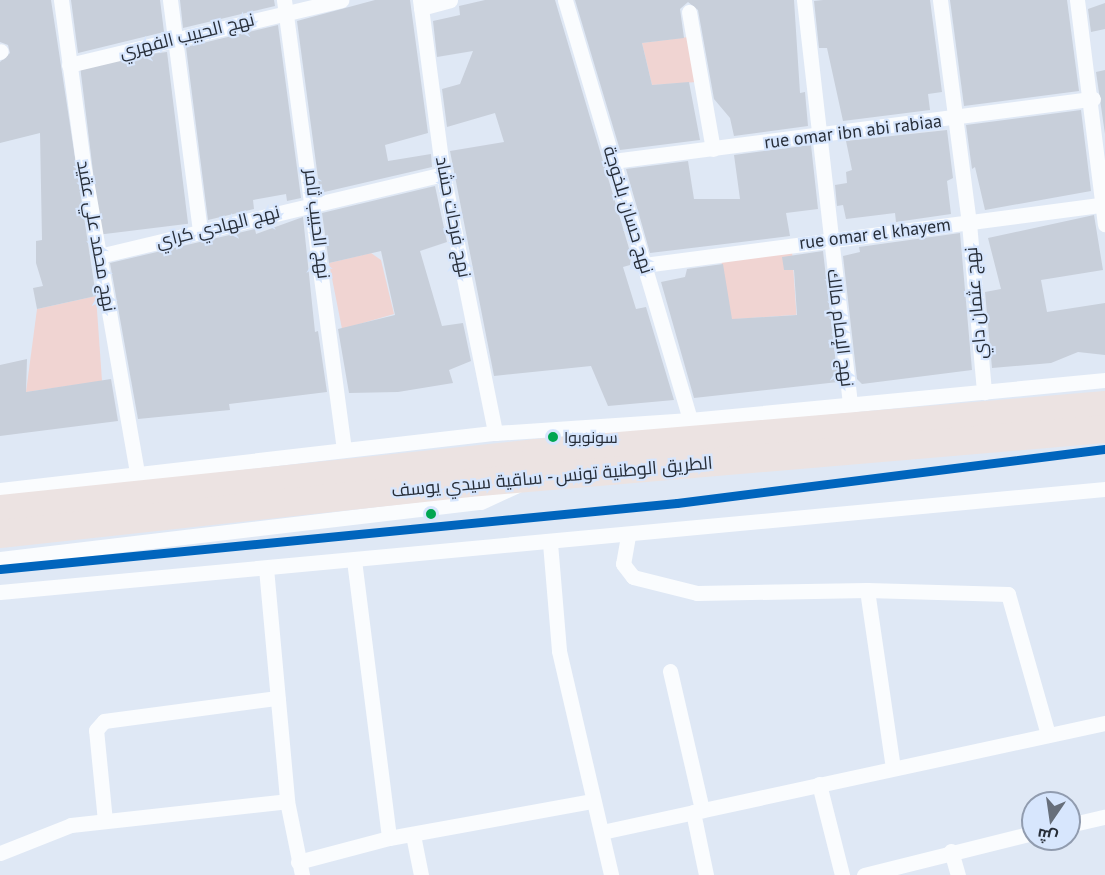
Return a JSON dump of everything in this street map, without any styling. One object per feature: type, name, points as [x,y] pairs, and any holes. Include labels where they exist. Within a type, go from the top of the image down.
[{"type":"highway","name":"الطريق الوطنية تونس - ساقية سيدي يوسف","points":[[0,509],[468,471],[1105,405]]},
{"type":"highway","name":"الطريق الوطنية تونس - ساقية سيدي يوسف","points":[[0,534],[468,471],[527,478],[1105,429]]},
{"type":"street","name":"نهج محمد علي عقيد","points":[[61,0],[99,256],[137,472]]},
{"type":"street","points":[[170,0],[200,232]]},
{"type":"street","name":"نهج الحبيب الفهري","points":[[69,65],[175,39],[286,6],[341,0]]},
{"type":"street","points":[[420,4],[450,0]]},
{"type":"street","name":"نهج حسان بلخوجة","points":[[565,0],[690,420]]},
{"type":"street","name":"نهج الإمام مالك","points":[[804,0],[822,137],[829,238],[850,405]]},
{"type":"street","name":"نهج عثمان داي","points":[[940,0],[969,223],[984,392]]},
{"type":"street","points":[[1077,0],[1096,95],[1105,224]]},
{"type":"street","name":"نهج فرحات حشاد","points":[[420,4],[443,174],[495,433]]},
{"type":"street","name":"نهج الحبيب ثامر","points":[[286,6],[315,203],[344,449]]},
{"type":"street","points":[[689,12],[713,149]]},
{"type":"street","name":"rue omar ibn abi rabiaa","points":[[613,161],[957,119],[1096,95]]},
{"type":"street","name":"نهج الهادي كراي","points":[[99,256],[443,174]]},
{"type":"street","name":"rue omar el khayem","points":[[644,265],[829,238],[969,223],[1104,204]]},
{"type":"street","points":[[0,490],[137,472],[495,433],[690,420],[1105,380]]},
{"type":"street","points":[[0,559],[481,502],[508,492],[527,478]]},
{"type":"street","points":[[0,592],[628,536],[1105,489]]},
{"type":"street","points":[[628,536],[623,564],[633,577],[687,591],[770,594],[867,590],[993,592],[1011,597],[1048,734]]},
{"type":"street","points":[[550,543],[559,651],[611,875]]},
{"type":"street","points":[[354,560],[389,838]]},
{"type":"street","points":[[266,568],[287,801],[300,868],[389,838],[593,801]]},
{"type":"street","points":[[867,590],[893,768]]},
{"type":"street","points":[[670,671],[698,811],[706,875]]},
{"type":"street","points":[[105,821],[96,730],[104,721],[277,698]]},
{"type":"street","points":[[602,832],[1105,723]]},
{"type":"street","points":[[819,784],[842,875]]},
{"type":"street","points":[[0,853],[55,828],[287,801]]},
{"type":"street","points":[[1081,822],[1105,817]]},
{"type":"street","points":[[413,835],[421,875]]},
{"type":"street","points":[[864,875],[951,851],[1021,836]]},
{"type":"street","points":[[951,851],[958,875]]},
{"type":"shaded area","points":[[688,37],[697,82],[652,85],[642,43]]},
{"type":"shaded area","points":[[792,251],[796,315],[726,320],[721,256]]},
{"type":"shaded area","points":[[371,253],[381,260],[394,314],[342,329],[329,263]]},
{"type":"shaded area","points":[[96,296],[102,381],[26,392],[37,309]]},
{"type":"building","points":[[0,0],[51,0],[96,296],[37,309],[33,288],[43,286],[36,263],[36,241],[42,240],[40,133],[0,143],[0,62],[10,53],[8,45],[0,42]]},
{"type":"building","points":[[71,0],[160,0],[164,32],[78,53]]},
{"type":"building","points":[[180,0],[274,0],[275,6],[183,28]]},
{"type":"building","points":[[375,0],[410,0],[428,133],[385,145],[388,161],[431,154],[432,167],[320,193],[297,21]]},
{"type":"building","points":[[485,0],[555,0],[631,255],[630,265],[623,267],[636,309],[646,307],[674,400],[608,406],[591,366],[494,376],[450,151],[504,142],[495,113],[447,127],[442,89],[460,84],[473,51],[437,57],[433,21],[460,15],[459,6]]},
{"type":"building","points":[[575,0],[794,0],[800,93],[805,92],[808,126],[734,136],[730,118],[714,99],[698,10],[688,2],[680,9],[684,38],[642,43],[652,85],[689,82],[700,140],[620,150]]},
{"type":"building","points":[[930,0],[942,92],[928,94],[930,110],[843,121],[827,48],[819,48],[814,1]]},
{"type":"building","points":[[950,0],[1067,0],[1079,91],[964,106]]},
{"type":"building","points":[[1105,3],[1105,29],[1091,32],[1088,9]]},
{"type":"building","points":[[278,25],[301,198],[287,201],[286,194],[253,200],[254,209],[208,220],[186,47]]},
{"type":"building","points":[[167,52],[188,224],[101,234],[80,63]]},
{"type":"building","points":[[1105,70],[1105,134],[1096,72]]},
{"type":"building","points":[[1081,110],[1091,191],[985,210],[975,167],[972,169],[966,125]]},
{"type":"building","points":[[947,130],[953,178],[947,181],[951,214],[896,222],[895,213],[846,219],[843,205],[837,206],[835,185],[847,183],[846,172],[852,170],[846,141]]},
{"type":"building","points":[[811,145],[818,209],[786,213],[790,236],[650,253],[626,169],[688,161],[694,199],[740,199],[734,155]]},
{"type":"building","points":[[435,186],[447,242],[420,251],[442,326],[463,323],[471,361],[449,370],[453,383],[398,392],[349,393],[338,329],[395,315],[381,251],[329,263],[322,213]]},
{"type":"building","points":[[1094,215],[1103,270],[1041,280],[1047,312],[1105,303],[1105,355],[1078,352],[1051,363],[992,368],[985,292],[1001,289],[988,238]]},
{"type":"building","points":[[303,217],[315,332],[318,331],[327,392],[229,404],[230,410],[138,419],[110,263],[255,229],[256,234]]},
{"type":"building","points":[[960,233],[972,370],[862,384],[857,379],[843,256],[860,252],[859,247]]},
{"type":"building","points":[[823,251],[838,382],[694,398],[661,282],[685,277],[687,269],[723,264],[732,319],[797,315],[794,270],[784,270],[782,257]]},
{"type":"building","points":[[27,359],[26,392],[111,379],[118,421],[0,436],[0,365]]},
{"type":"transit line","points":[[0,569],[677,503],[1105,449]]},
{"type":"place","name":"سونوبوا","points":[[553,437]]}]
